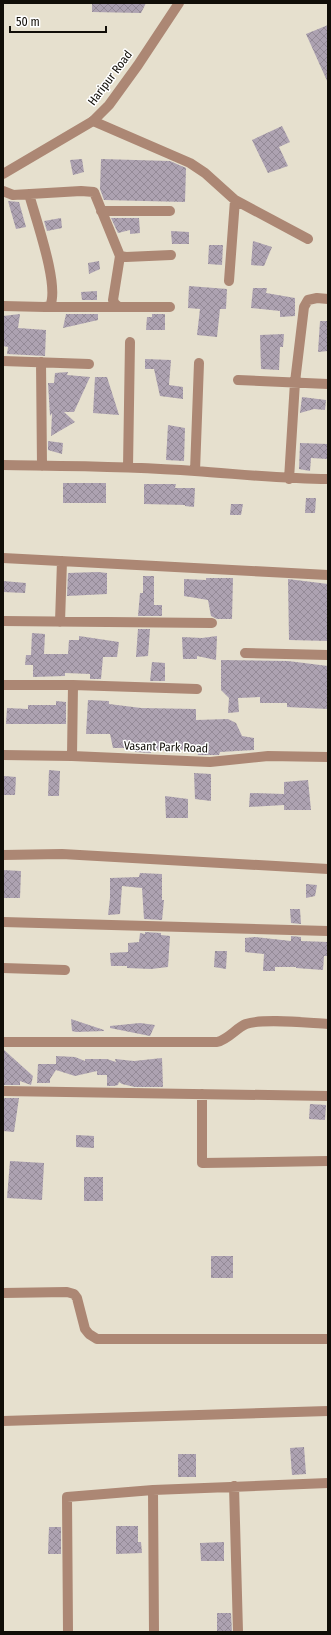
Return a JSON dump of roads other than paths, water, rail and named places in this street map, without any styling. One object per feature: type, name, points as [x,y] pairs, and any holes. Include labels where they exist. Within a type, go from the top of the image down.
[{"type":"street","name":"Haripur Road","points":[[3,174],[92,121],[109,105],[138,65],[179,3]]},
{"type":"street","points":[[92,121],[190,162],[205,173],[235,200],[308,239]]},
{"type":"street","points":[[3,191],[12,195],[81,191],[94,192],[120,256],[113,300],[119,307]]},
{"type":"street","points":[[29,194],[51,271],[53,300],[50,306],[45,307]]},
{"type":"street","points":[[229,282],[235,200]]},
{"type":"street","points":[[101,211],[170,211]]},
{"type":"street","points":[[120,256],[126,258],[171,255]]},
{"type":"street","points":[[289,479],[295,382],[304,308],[308,300],[317,298],[328,299]]},
{"type":"street","points":[[3,306],[170,307]]},
{"type":"street","points":[[128,467],[130,342]]},
{"type":"street","points":[[3,361],[89,364]]},
{"type":"street","points":[[41,362],[42,466]]},
{"type":"street","points":[[195,471],[199,363]]},
{"type":"street","points":[[238,380],[328,384]]},
{"type":"street","points":[[3,465],[128,467],[289,479],[328,480]]},
{"type":"street","points":[[3,558],[328,576]]},
{"type":"street","points":[[60,622],[62,561]]},
{"type":"street","points":[[3,621],[212,623]]},
{"type":"street","points":[[245,653],[328,655]]},
{"type":"street","points":[[3,685],[73,685],[197,689]]},
{"type":"street","points":[[72,756],[73,685]]},
{"type":"street","name":"Vasant Park Road","points":[[3,755],[72,756],[210,762],[268,756],[328,757]]},
{"type":"street","points":[[3,855],[62,854],[328,869]]},
{"type":"street","points":[[3,922],[328,931]]},
{"type":"street","points":[[3,968],[65,970]]},
{"type":"street","points":[[3,1042],[217,1042],[225,1040],[245,1025],[258,1022],[328,1024]]},
{"type":"street","points":[[3,1091],[328,1096]]},
{"type":"street","points":[[202,1094],[202,1163],[328,1161]]},
{"type":"street","points":[[3,1293],[67,1292],[74,1294],[77,1298],[85,1329],[96,1339],[328,1339]]},
{"type":"street","points":[[3,1421],[328,1411]]},
{"type":"street","points":[[68,1632],[67,1497],[153,1490],[328,1483]]},
{"type":"street","points":[[234,1486],[238,1632]]},
{"type":"street","points":[[153,1490],[154,1632]]}]
